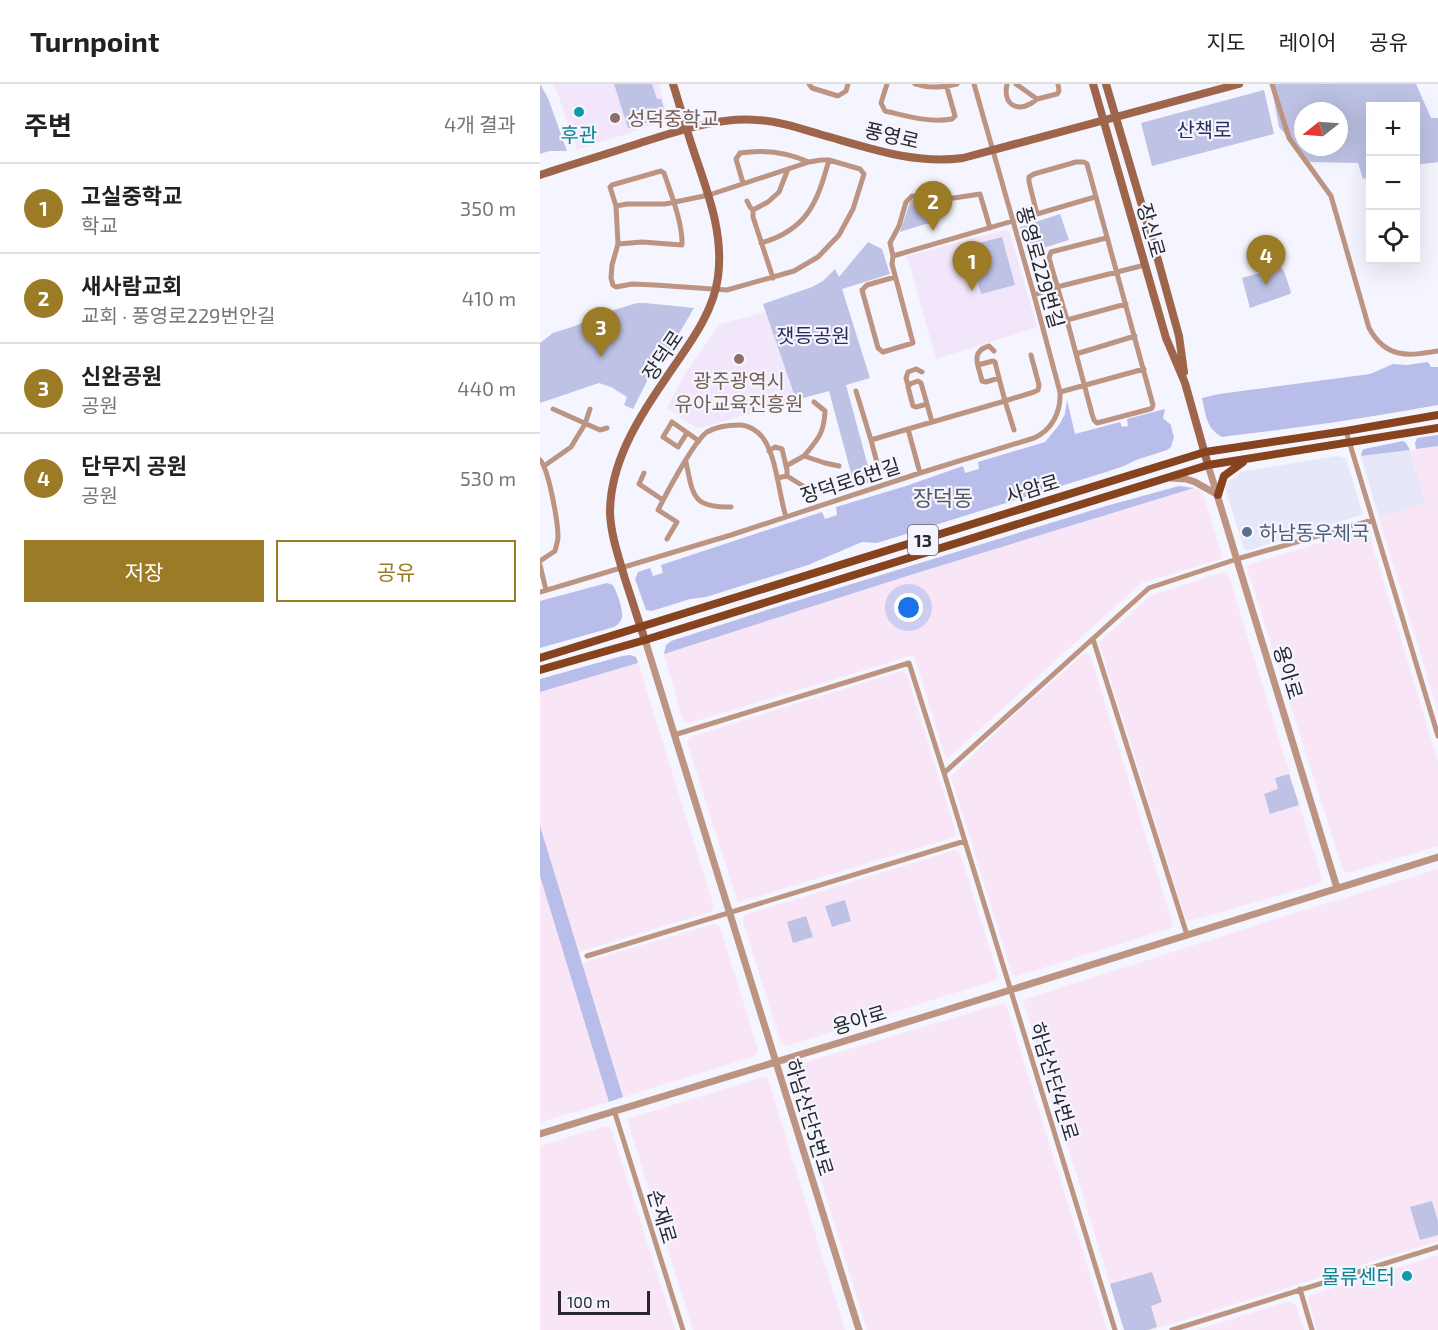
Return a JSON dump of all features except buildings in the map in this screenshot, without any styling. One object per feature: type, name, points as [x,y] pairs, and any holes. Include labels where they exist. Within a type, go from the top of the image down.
[{"type":"main road","name":"장덕로","points":[[645,640],[613,537],[610,514],[612,486],[618,464],[634,429],[696,332],[711,304],[718,280],[720,254],[715,216],[673,84]]},
{"type":"main road","name":"장신로","points":[[1093,84],[1166,338],[1185,383],[1208,465]]},
{"type":"main road","name":"장신로","points":[[1106,84],[1179,336],[1185,383]]},
{"type":"main road","name":"풍영로","points":[[540,175],[687,129],[741,120],[790,125],[863,146],[920,159],[963,158],[1239,84]]},
{"type":"main road","name":"사암로","points":[[540,658],[1205,452],[1438,415]]},
{"type":"main road","name":"사암로","points":[[540,670],[645,640],[1208,465],[1438,428]]},
{"type":"main road","points":[[1218,495],[1224,476],[1248,459]]},
{"type":"street","points":[[809,84],[812,88],[836,96],[844,93],[848,84]]},
{"type":"street","points":[[887,84],[881,103],[885,111],[932,120],[952,119],[955,116],[947,85]]},
{"type":"street","points":[[915,84],[923,87],[957,84]]},
{"type":"street","name":"풍영로229번길","points":[[974,84],[1060,393]]},
{"type":"street","points":[[1007,84],[1008,101],[1018,107],[1027,106],[1037,99],[1057,94],[1058,84]]},
{"type":"street","points":[[1016,84],[1037,99]]},
{"type":"street","points":[[1272,84],[1289,138],[1331,196],[1369,328],[1375,339],[1396,354],[1410,355],[1438,351]]},
{"type":"street","points":[[743,183],[736,159],[737,155],[742,152],[784,153],[809,162]]},
{"type":"street","points":[[616,206],[665,204],[674,202],[708,195],[821,160],[829,160],[864,172],[854,209],[834,241],[818,257],[802,267],[773,278],[732,290],[640,284],[616,287],[613,285],[612,265],[618,244],[616,206],[610,189],[611,185],[661,171],[664,173],[674,202],[682,245],[642,242],[618,244]]},
{"type":"street","points":[[761,243],[786,233],[808,213],[815,202],[829,160]]},
{"type":"street","points":[[1037,214],[1029,177],[1076,162],[1087,164],[1153,402],[1150,409],[1097,423],[1094,420],[1049,258],[1051,252],[1106,238]]},
{"type":"street","points":[[753,210],[768,202],[779,192],[788,169]]},
{"type":"street","points":[[895,277],[867,285],[862,290],[878,348],[883,352],[913,343],[892,264],[890,243],[899,226],[906,202],[912,196],[954,198],[980,194],[990,228]]},
{"type":"street","points":[[893,256],[1095,197]]},
{"type":"street","points":[[747,201],[753,210],[773,278]]},
{"type":"street","points":[[1034,295],[1145,265]]},
{"type":"street","points":[[1068,320],[1126,304]]},
{"type":"street","points":[[1076,354],[1135,336]]},
{"type":"street","points":[[994,351],[988,346],[980,350],[977,353],[978,365],[982,381],[999,378]]},
{"type":"street","points":[[871,440],[1038,390],[1039,385],[1031,355]]},
{"type":"street","points":[[978,365],[995,362],[1014,430]]},
{"type":"street","points":[[922,372],[916,369],[908,372],[906,378],[913,406],[927,404]]},
{"type":"street","points":[[1060,393],[1144,369]]},
{"type":"street","points":[[908,385],[920,382],[932,422]]},
{"type":"street","points":[[856,391],[880,474]]},
{"type":"street","name":"장덕로6번길","points":[[543,591],[786,517],[1042,435],[1059,408],[1060,393]]},
{"type":"street","points":[[786,466],[804,456],[820,437],[825,422],[825,411],[814,402]]},
{"type":"street","points":[[553,409],[600,430],[607,428]]},
{"type":"street","points":[[544,466],[571,447],[591,409]]},
{"type":"street","points":[[687,433],[678,447],[663,437],[672,422],[699,441]]},
{"type":"street","points":[[667,539],[677,522],[658,510],[663,500],[699,441],[707,432],[731,425],[745,425],[766,442],[786,517]]},
{"type":"street","points":[[908,429],[920,473]]},
{"type":"street","points":[[1346,431],[1438,736]]},
{"type":"street","points":[[769,451],[775,447],[782,449],[787,476]]},
{"type":"street","points":[[804,456],[839,466]]},
{"type":"street","points":[[540,460],[544,466],[554,506],[559,538],[555,551],[540,561]]},
{"type":"street","points":[[686,462],[695,496],[706,505],[715,508],[731,507]]},
{"type":"street","name":"용아로","points":[[1208,465],[1337,888]]},
{"type":"street","points":[[644,473],[639,483],[663,500]]},
{"type":"street","points":[[777,478],[787,476],[802,486]]},
{"type":"street","points":[[1165,478],[1186,479],[1218,495]]},
{"type":"street","points":[[944,773],[1149,588],[1237,559],[1373,520]]},
{"type":"street","points":[[540,565],[543,591]]},
{"type":"street","points":[[1093,639],[1187,935]]},
{"type":"street","name":"하남산단5번로","points":[[645,640],[859,1330]]},
{"type":"street","name":"하남산단4번로","points":[[674,735],[909,663],[1115,1330]]},
{"type":"street","points":[[587,956],[964,841]]},
{"type":"street","name":"용아로","points":[[540,1134],[1438,857]]},
{"type":"street","name":"손재로","points":[[614,1110],[683,1330]]},
{"type":"street","points":[[1172,1330],[1438,1247]]},
{"type":"street","points":[[1300,1289],[1312,1330]]},
{"type":"shaded area","name":"성덕중학교","points":[[552,84],[659,84],[666,111],[665,116],[659,123],[577,150],[558,94]]},
{"type":"shaded area","points":[[1005,230],[1011,237],[1037,327],[936,359],[907,256]]},
{"type":"shaded area","name":"광주광역시 유아교육진흥원","points":[[766,312],[796,400],[701,428],[695,427],[667,408],[684,375],[720,324]]},
{"type":"shaded area","points":[[1428,362],[1431,367],[1438,367],[1438,405],[1352,420],[1222,437],[1210,425],[1202,398],[1370,374],[1393,364]]},
{"type":"shaded area","points":[[1067,400],[1075,434],[1120,422],[1122,427],[1128,426],[1127,419],[1165,409],[1163,418],[1171,425],[1174,437],[1171,447],[1106,472],[877,543],[862,542],[808,565],[706,597],[690,599],[652,611],[646,610],[635,579],[638,572],[650,568],[653,576],[663,573],[661,565],[822,512],[825,519],[837,515],[836,507],[963,466],[965,473],[979,469],[978,462],[1045,442],[1065,414]]},
{"type":"shaded area","points":[[1438,435],[1438,446],[1416,449],[1417,438]]},
{"type":"shaded area","points":[[1403,441],[1410,450],[1361,456],[1364,449]]},
{"type":"shaded area","points":[[1438,446],[1438,711],[1379,518],[1426,503],[1410,450]]},
{"type":"shaded area","points":[[1410,450],[1426,504],[1379,518],[1361,456]]},
{"type":"shaded area","points":[[1335,456],[1346,458],[1361,515],[1247,551],[1244,549],[1227,494],[1228,482],[1241,472]]},
{"type":"shaded area","points":[[1179,486],[1194,488],[907,576],[664,654],[666,645],[671,641],[1106,506]]},
{"type":"shaded area","points":[[1194,488],[1204,496],[1221,559],[1141,583],[948,758],[945,756],[914,655],[689,723],[683,720],[664,654],[907,576]]},
{"type":"shaded area","points":[[1364,529],[1368,531],[1438,762],[1438,846],[1348,873],[1343,870],[1247,568],[1248,565]]},
{"type":"shaded area","points":[[1223,572],[1228,574],[1322,878],[1321,883],[1190,921],[1186,920],[1099,642],[1150,596]]},
{"type":"shaded area","points":[[607,583],[613,585],[620,603],[622,617],[618,624],[540,648],[540,601]]},
{"type":"shaded area","points":[[1085,653],[1091,658],[1173,925],[1171,928],[1017,976],[1012,974],[951,776],[1011,718]]},
{"type":"shaded area","points":[[630,655],[636,657],[638,663],[540,692],[540,679]]},
{"type":"shaded area","points":[[638,663],[714,907],[710,912],[578,952],[540,826],[540,692]]},
{"type":"shaded area","points":[[902,671],[907,675],[956,833],[954,837],[739,902],[687,742],[690,737]]},
{"type":"shaded area","points":[[540,826],[623,1097],[609,1102],[540,876]]},
{"type":"shaded area","points":[[955,850],[960,853],[998,976],[996,980],[786,1046],[781,1043],[743,921],[745,915]]},
{"type":"shaded area","points":[[1438,869],[1438,1241],[1157,1328],[1124,1330],[1023,1000]]},
{"type":"shaded area","points":[[540,876],[609,1102],[540,1122]]},
{"type":"shaded area","points":[[714,924],[720,927],[758,1050],[755,1056],[623,1097],[582,963]]},
{"type":"shaded area","points":[[1003,1003],[1006,1004],[1107,1330],[867,1330],[788,1072],[790,1067]]},
{"type":"shaded area","points":[[764,1077],[768,1079],[845,1330],[693,1330],[627,1119]]},
{"type":"shaded area","points":[[605,1126],[611,1129],[675,1330],[540,1330],[540,1146]]},
{"type":"shaded area","name":"물류센터","points":[[1438,1255],[1438,1330],[1317,1330],[1308,1296]]},
{"type":"shaded area","points":[[1290,1301],[1296,1306],[1304,1330],[1197,1330]]},
{"type":"green space","points":[[540,84],[548,98],[567,151],[549,151],[540,154]]},
{"type":"green space","points":[[614,84],[652,84],[657,99],[661,99],[665,112],[661,113],[662,118],[628,128]]},
{"type":"green space","points":[[1271,84],[1416,84],[1431,118],[1438,118],[1438,162],[1420,164],[1420,102],[1366,102],[1366,178],[1363,179],[1358,163],[1310,162],[1305,156],[1348,156],[1348,102],[1294,102],[1294,144],[1279,127]]},
{"type":"green space","name":"산책로","points":[[1264,90],[1274,134],[1152,166],[1141,123]]},
{"type":"green space","points":[[915,199],[931,201],[928,204],[933,224],[925,224],[900,232],[910,202]]},
{"type":"green space","points":[[1060,214],[1069,240],[1027,253],[1020,227]]},
{"type":"green space","points":[[1002,237],[1015,285],[981,294],[967,246]]},
{"type":"green space","name":"잿등공원","points":[[868,242],[882,249],[890,274],[842,289],[870,378],[846,385],[872,481],[855,488],[829,391],[796,400],[763,304],[812,287],[823,281],[835,269],[839,277]]},
{"type":"green space","points":[[1280,267],[1284,271],[1290,294],[1250,308],[1242,278]]},
{"type":"green space","points":[[637,303],[694,308],[667,354],[657,361],[633,409],[624,405],[627,397],[599,383],[540,403],[540,343],[553,333]]},
{"type":"green space","points":[[1289,774],[1299,805],[1270,814],[1264,794],[1278,789],[1275,778]]},
{"type":"green space","points":[[845,900],[851,921],[832,927],[825,906]]},
{"type":"green space","points":[[806,916],[813,937],[793,943],[787,922]]},
{"type":"green space","points":[[1432,1201],[1438,1221],[1438,1235],[1420,1240],[1410,1207]]},
{"type":"green space","points":[[1152,1272],[1162,1302],[1151,1306],[1157,1327],[1148,1330],[1124,1330],[1110,1284]]},
{"type":"place","name":"후관","points":[[579,112]]},
{"type":"place","name":"성덕중학교","points":[[615,118]]},
{"type":"place","name":"새사람교회","points":[[933,231]]},
{"type":"place","name":"단무지 공원","points":[[1266,285]]},
{"type":"place","name":"고실중학교","points":[[972,291]]},
{"type":"place","name":"신완공원","points":[[601,357]]},
{"type":"place","name":"광주광역시 유아교육진흥원","points":[[739,359]]},
{"type":"place","name":"하남동우체국","points":[[1247,532]]},
{"type":"place","name":"물류센터","points":[[1407,1276]]},
{"type":"district","name":"장덕동","points":[[943,497]]}]
